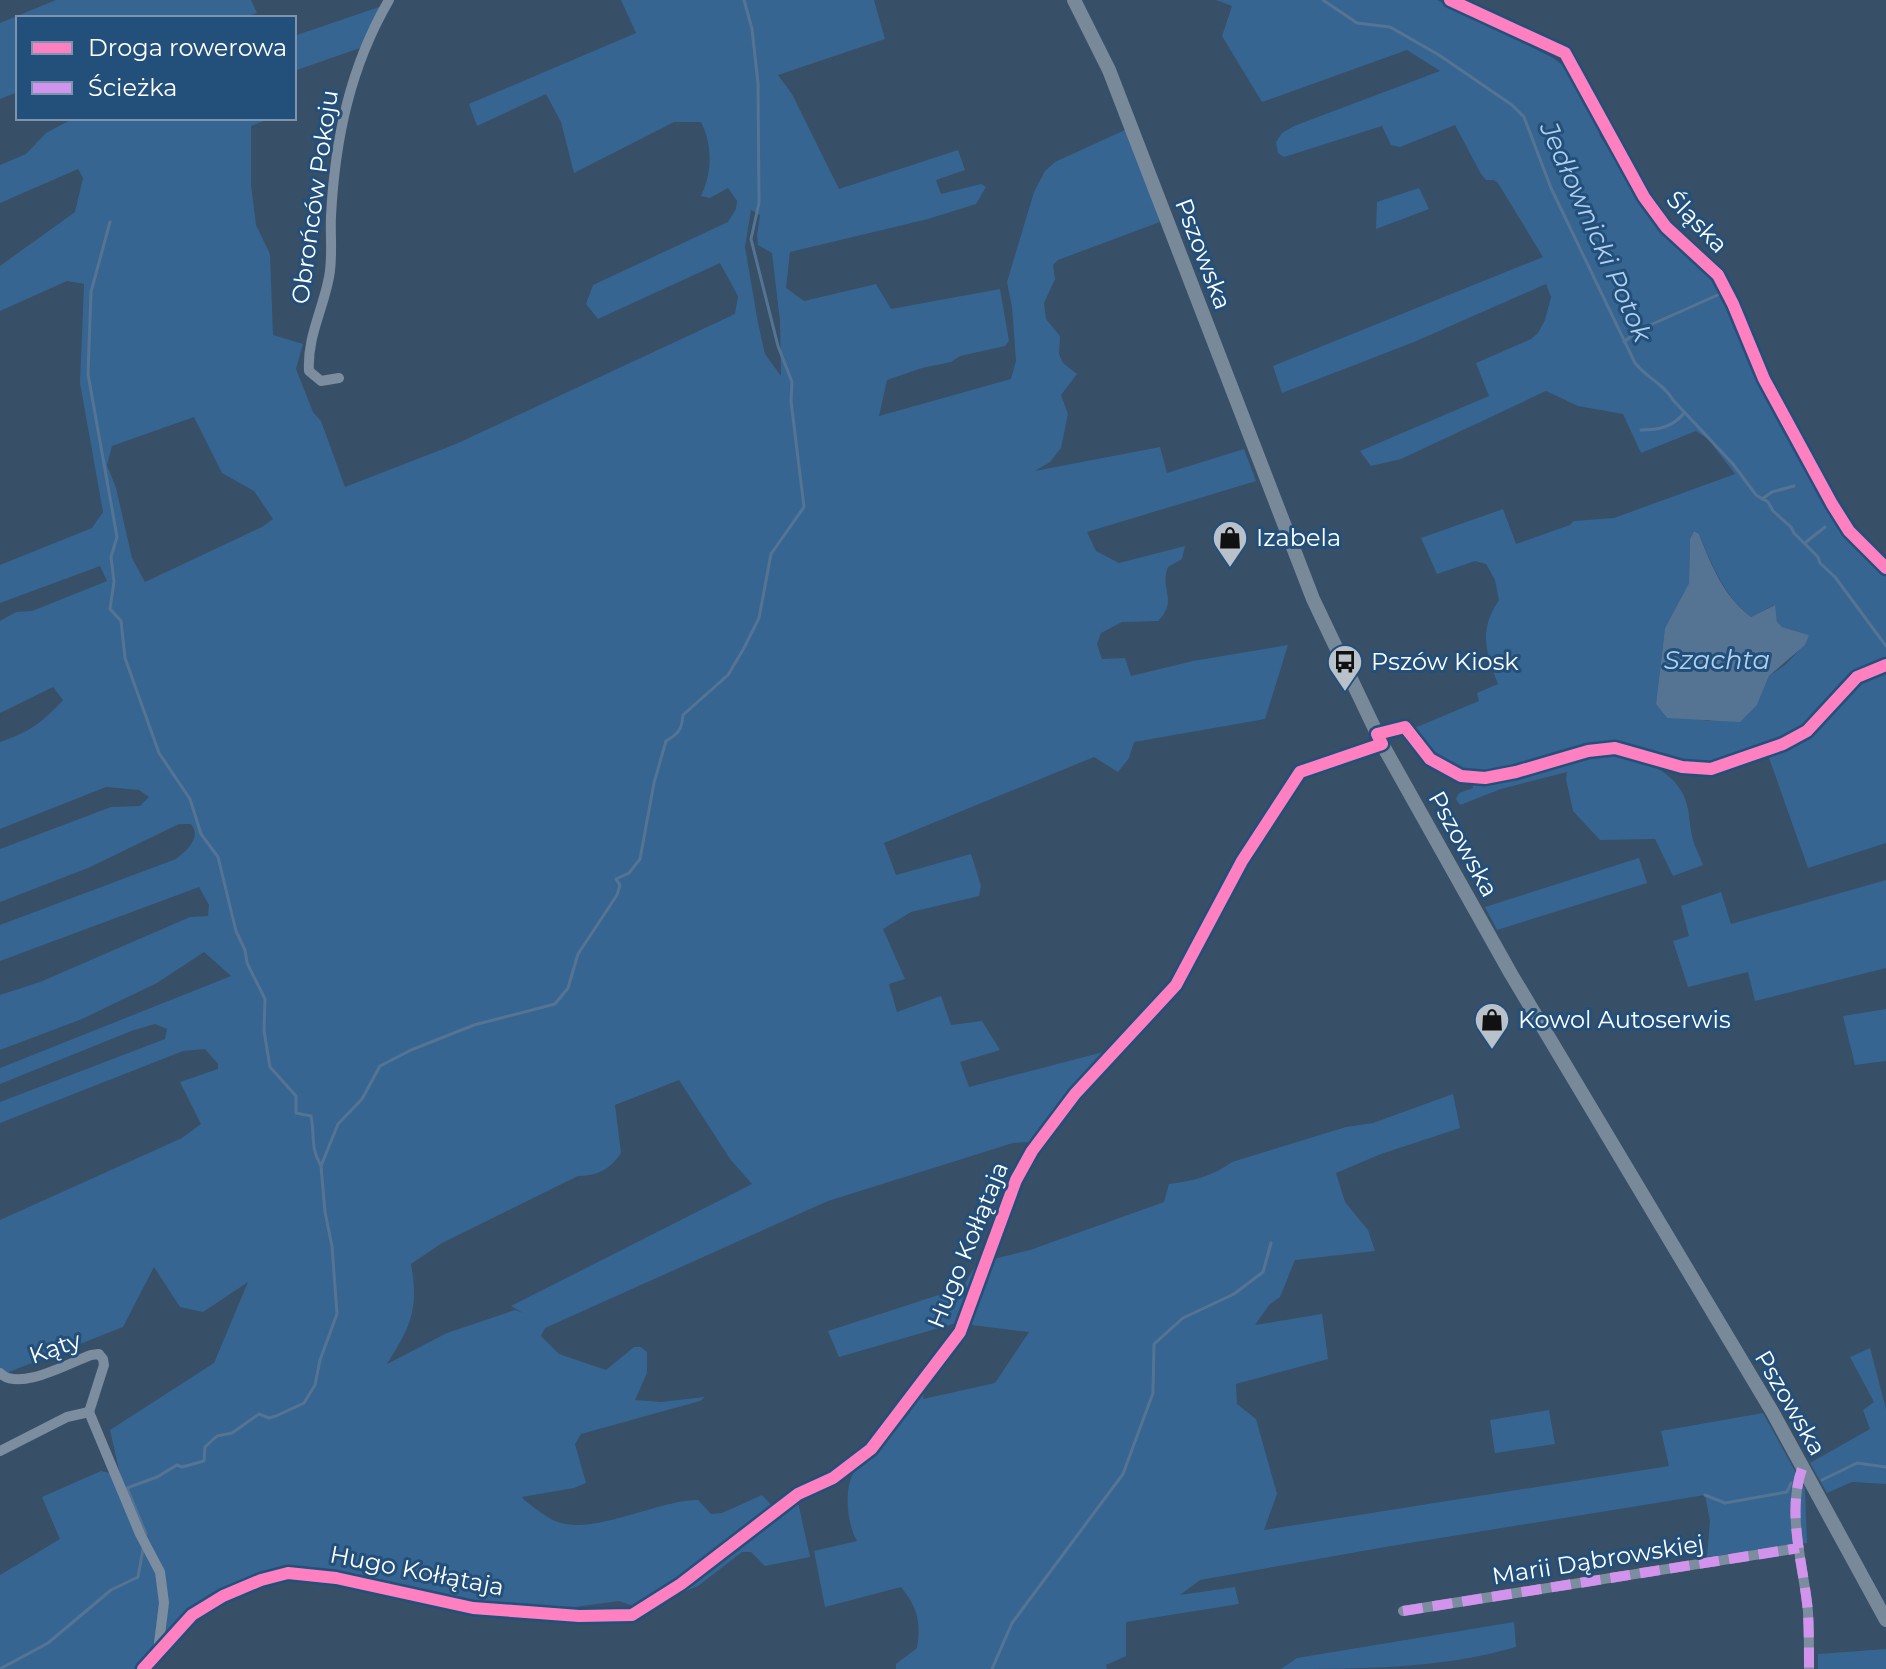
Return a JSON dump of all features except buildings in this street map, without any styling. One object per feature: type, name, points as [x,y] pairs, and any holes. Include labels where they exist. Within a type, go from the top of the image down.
[{"type":"main road","name":"Pszowska","points":[[1074,0],[1109,70],[1313,599],[1382,744],[1511,974],[1773,1413],[1886,1620]]},
{"type":"street","name":"Obrońców Pokoju","points":[[339,378],[321,381],[309,371],[308,349],[330,273],[331,214],[348,94],[389,0]]},
{"type":"street","name":"Śląska","points":[[1450,0],[1565,53],[1644,197],[1666,227],[1718,275],[1764,379],[1832,504],[1849,531],[1886,568]]},
{"type":"street","name":"Hugo Kołłątaja","points":[[143,1669],[192,1615],[223,1596],[261,1580],[288,1573],[336,1578],[473,1608],[579,1616],[632,1615],[681,1584],[798,1494],[833,1478],[871,1449],[960,1332],[1016,1180],[1032,1151],[1075,1094],[1176,985],[1242,861],[1300,772],[1382,744]]},
{"type":"street","name":"Kąty","points":[[0,1373],[11,1380],[25,1380],[99,1354],[104,1365],[89,1412]]},
{"type":"street","points":[[0,1451],[67,1417],[89,1412],[160,1572],[164,1603],[158,1651]]},
{"type":"street","points":[[1802,1469],[1797,1484],[1799,1548],[1808,1612],[1809,1669]]},
{"type":"street","name":"Marii Dąbrowskiej","points":[[1403,1611],[1799,1548]]},
{"type":"shaded area","points":[[56,0],[251,0],[257,13],[248,16],[17,16]]},
{"type":"shaded area","points":[[621,0],[874,0],[885,39],[778,75],[792,94],[839,189],[958,150],[965,170],[936,180],[941,194],[981,184],[986,187],[976,204],[928,219],[790,252],[786,288],[804,301],[876,284],[891,309],[1000,289],[1009,341],[1005,346],[960,356],[951,362],[887,380],[879,416],[1011,379],[1016,361],[1007,282],[1034,192],[1045,171],[1055,162],[1127,129],[1160,222],[1058,260],[1053,265],[1055,279],[1044,303],[1046,319],[1060,336],[1059,354],[1063,363],[1077,374],[1061,395],[1068,414],[1061,448],[1050,462],[1035,471],[1160,447],[1167,473],[1244,449],[1256,481],[1087,532],[1096,551],[1119,563],[1185,546],[1182,559],[1168,567],[1167,607],[1158,621],[1122,622],[1101,633],[1097,644],[1102,659],[1125,658],[1131,676],[1193,661],[1288,645],[1265,719],[1134,742],[1129,758],[1118,772],[1094,757],[884,843],[896,875],[971,854],[981,886],[979,896],[911,912],[883,929],[905,979],[889,984],[897,1012],[941,996],[951,1025],[982,1021],[1000,1050],[960,1062],[969,1087],[1111,1050],[1074,1088],[1030,1142],[1013,1143],[828,1201],[545,1328],[541,1336],[559,1354],[606,1370],[634,1347],[641,1347],[647,1352],[647,1373],[635,1400],[661,1402],[705,1397],[700,1401],[581,1434],[575,1444],[586,1483],[522,1497],[524,1500],[551,1519],[570,1525],[605,1521],[698,1500],[711,1514],[722,1513],[762,1495],[775,1509],[659,1594],[633,1606],[619,1601],[575,1607],[475,1603],[288,1566],[237,1585],[183,1613],[137,1669],[0,1669],[0,1575],[60,1539],[42,1497],[101,1471],[110,1473],[122,1483],[110,1430],[214,1363],[248,1282],[203,1312],[180,1307],[154,1267],[123,1327],[4,1374],[0,1368],[0,1220],[182,1138],[201,1124],[180,1082],[218,1069],[218,1064],[205,1049],[183,1051],[0,1123],[0,1102],[165,1039],[167,1029],[155,1024],[134,1030],[0,1084],[0,1068],[231,976],[204,952],[157,983],[82,1019],[0,1050],[0,995],[40,982],[190,917],[208,916],[209,905],[199,887],[0,961],[0,925],[176,859],[192,843],[195,834],[191,824],[179,824],[88,868],[0,902],[0,849],[111,807],[140,806],[149,797],[139,790],[106,787],[0,829],[0,742],[34,726],[63,700],[53,687],[0,713],[0,621],[16,612],[32,611],[107,581],[100,566],[0,603],[0,565],[92,528],[103,512],[80,383],[84,284],[67,281],[0,311],[0,266],[75,212],[83,178],[78,169],[0,203],[0,165],[26,154],[46,133],[70,120],[266,120],[251,126],[251,185],[256,225],[270,254],[273,335],[303,344],[296,369],[313,412],[321,421],[345,487],[456,444],[735,314],[738,296],[720,263],[598,319],[586,304],[593,285],[728,222],[737,201],[728,188],[710,198],[701,196],[710,159],[708,140],[701,122],[674,122],[574,173],[561,122],[546,94],[477,126],[469,104],[636,33]],"holes":[[[751,210],[760,215],[758,245],[772,253],[780,321],[781,376],[765,354],[745,247]],[[194,417],[222,473],[254,491],[273,519],[145,582],[132,558],[116,488],[107,465],[112,446]],[[679,1080],[730,1159],[752,1184],[511,1306],[523,1313],[515,1310],[447,1333],[387,1364],[411,1317],[414,1293],[411,1264],[442,1243],[578,1176],[591,1175],[608,1167],[621,1153],[615,1105]]]},
{"type":"shaded area","points":[[1216,0],[1437,0],[1553,58],[1566,68],[1594,115],[1600,136],[1666,237],[1709,275],[1720,289],[1842,528],[1886,571],[1886,660],[1851,673],[1839,684],[1807,731],[1716,762],[1696,765],[1619,743],[1582,749],[1555,758],[1564,766],[1592,755],[1617,755],[1656,767],[1683,794],[1693,840],[1703,865],[1673,876],[1655,839],[1600,840],[1573,811],[1567,772],[1501,789],[1460,805],[1456,799],[1459,793],[1473,788],[1471,773],[1432,757],[1412,729],[1479,701],[1477,693],[1498,684],[1490,662],[1486,632],[1499,600],[1495,580],[1486,564],[1475,561],[1437,574],[1421,538],[1503,509],[1516,544],[1574,521],[1614,518],[1735,474],[1708,439],[1696,431],[1641,453],[1623,414],[1578,406],[1546,391],[1401,459],[1371,466],[1360,451],[1489,396],[1476,363],[1538,333],[1551,297],[1546,284],[1414,342],[1282,393],[1273,366],[1543,257],[1498,183],[1486,180],[1481,174],[1455,125],[1400,147],[1391,145],[1382,126],[1284,157],[1278,153],[1276,142],[1282,133],[1294,126],[1440,71],[1407,50],[1262,102],[1222,36],[1232,6]],"holes":[[[1694,531],[1699,534],[1720,579],[1741,608],[1751,617],[1774,605],[1777,623],[1809,635],[1785,665],[1769,676],[1757,705],[1709,721],[1667,718],[1656,704],[1665,628],[1689,583],[1690,539]]]},
{"type":"shaded area","points":[[382,6],[360,48],[296,70],[296,35]]},
{"type":"shaded area","points":[[16,16],[16,93],[0,99],[0,23]]},
{"type":"shaded area","points":[[1419,188],[1429,209],[1376,229],[1377,202]]},
{"type":"shaded area","points":[[1886,668],[1886,843],[1808,868],[1768,755],[1810,733],[1857,685]]},
{"type":"shaded area","points":[[1639,858],[1647,883],[1497,930],[1485,907]]},
{"type":"shaded area","points":[[1886,880],[1886,968],[1755,1001],[1748,972],[1688,987],[1673,941],[1689,936],[1681,906],[1721,892],[1731,924]]},
{"type":"shaded area","points":[[1886,1009],[1886,1061],[1855,1065],[1843,1016]]},
{"type":"shaded area","points":[[1453,1094],[1460,1128],[1381,1154],[1336,1173],[1345,1202],[1368,1230],[1375,1251],[1295,1260],[1280,1297],[1269,1305],[1255,1325],[1322,1314],[1328,1359],[1236,1384],[1237,1404],[1256,1419],[1277,1494],[1264,1530],[1669,1466],[1661,1431],[1763,1413],[1805,1489],[1807,1543],[1707,1557],[1710,1521],[1705,1495],[1200,1580],[1180,1595],[1235,1587],[1239,1604],[1126,1622],[1126,1656],[1106,1665],[1107,1669],[896,1669],[896,1664],[917,1648],[918,1639],[915,1609],[901,1587],[825,1607],[814,1551],[857,1541],[849,1516],[848,1496],[851,1478],[857,1467],[884,1442],[924,1390],[923,1399],[995,1383],[1029,1332],[956,1323],[839,1357],[828,1331],[963,1287],[977,1263],[1030,1250],[1164,1202],[1169,1184],[1202,1177],[1232,1162],[1346,1127],[1373,1123]]},
{"type":"shaded area","points":[[1870,1348],[1886,1409],[1886,1484],[1852,1482],[1827,1493],[1810,1463],[1870,1429],[1863,1410],[1874,1402],[1850,1357]]},
{"type":"shaded area","points":[[1549,1410],[1555,1444],[1495,1453],[1490,1420]]},
{"type":"shaded area","points":[[798,1502],[810,1557],[765,1566],[751,1552],[742,1552],[698,1586],[686,1591],[685,1585],[791,1503]]},
{"type":"shaded area","points":[[1514,1622],[1516,1647],[1459,1660],[1400,1666],[1281,1669],[1297,1658]]},
{"type":"shaded area","points":[[1886,1649],[1886,1669],[1818,1669],[1818,1654]]},
{"type":"water","name":"Szachta","points":[[1694,531],[1699,534],[1719,580],[1741,608],[1751,617],[1775,605],[1777,622],[1782,627],[1809,635],[1805,645],[1769,676],[1757,705],[1740,722],[1667,718],[1656,704],[1665,628],[1689,583],[1690,539]]},
{"type":"waterway","points":[[146,1534],[127,1488],[157,1477],[177,1465],[182,1467],[204,1461],[205,1447],[217,1436],[232,1433],[259,1414],[269,1418],[304,1403],[315,1385],[320,1360],[337,1314],[321,1166],[338,1124],[362,1099],[380,1066],[474,1025],[555,1004],[568,988],[578,954],[617,895],[620,885],[616,879],[629,873],[640,859],[654,783],[666,741],[679,731],[683,715],[728,675],[744,648],[759,618],[771,554],[804,507],[791,401],[792,382],[778,346],[751,239],[759,203],[758,83],[752,29],[744,0]]},
{"type":"waterway","name":"Jedłownicki Potok","points":[[1323,0],[1357,23],[1390,27],[1439,55],[1512,105],[1524,117],[1551,188],[1635,363],[1665,390],[1733,464],[1756,495],[1768,502],[1818,557],[1886,646]]},
{"type":"waterway","points":[[110,222],[91,292],[88,374],[117,537],[111,557],[114,582],[110,609],[121,621],[125,658],[159,753],[190,799],[201,834],[218,857],[236,931],[247,963],[265,999],[264,1031],[270,1067],[296,1096],[296,1113],[311,1116],[314,1147],[321,1166]]},
{"type":"waterway","points":[[1624,342],[1639,330],[1720,294]]},
{"type":"waterway","points":[[1641,430],[1665,427],[1684,413]]},
{"type":"waterway","points":[[1762,499],[1772,492],[1794,486]]},
{"type":"waterway","points":[[1806,542],[1825,527]]},
{"type":"waterway","points":[[992,1669],[1012,1623],[1123,1474],[1153,1393],[1154,1344],[1183,1318],[1234,1294],[1263,1272],[1271,1243]]},
{"type":"waterway","points":[[1822,1480],[1857,1463],[1886,1467]]},
{"type":"waterway","points":[[1705,1495],[1725,1503],[1787,1492],[1791,1483]]},
{"type":"waterway","points":[[0,1669],[48,1643],[111,1590],[138,1577],[143,1549]]},
{"type":"marked path","points":[[1802,1469],[1796,1522],[1808,1612],[1809,1669]]},
{"type":"marked path","points":[[1403,1611],[1799,1548]]},
{"type":"cycle path","points":[[1450,0],[1565,53],[1644,197],[1666,227],[1718,275],[1764,379],[1832,504],[1849,531],[1886,568]]},
{"type":"cycle path","points":[[143,1669],[192,1615],[223,1596],[261,1580],[288,1573],[336,1578],[473,1608],[579,1616],[632,1615],[681,1584],[798,1494],[833,1478],[871,1449],[960,1332],[1016,1180],[1032,1151],[1075,1094],[1176,985],[1242,861],[1300,772],[1382,744],[1377,734],[1405,727],[1430,759],[1461,776],[1485,778],[1588,751],[1615,748],[1682,767],[1711,769],[1783,744],[1807,731],[1857,677],[1886,665]]},
{"type":"place","name":"Izabela","points":[[1230,569]]},
{"type":"place","name":"Pszów Kiosk","points":[[1345,693]]},
{"type":"place","name":"Kowol Autoserwis","points":[[1492,1051]]}]
